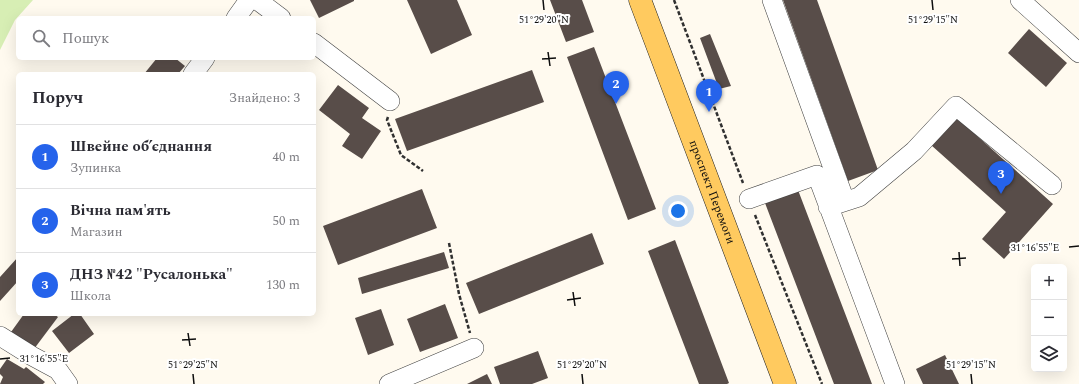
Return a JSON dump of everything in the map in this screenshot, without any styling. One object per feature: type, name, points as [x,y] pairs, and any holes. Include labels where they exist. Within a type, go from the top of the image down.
[{"type":"main road","name":"проспект Перемоги","points":[[640,0],[785,384]]},
{"type":"street","points":[[237,16],[249,0]]},
{"type":"street","points":[[257,0],[278,16]]},
{"type":"street","points":[[772,0],[895,384]]},
{"type":"street","points":[[1020,0],[1079,54]]},
{"type":"street","points":[[316,44],[390,100]]},
{"type":"street","points":[[194,72],[204,60]]},
{"type":"street","points":[[837,204],[859,197],[914,151],[956,106],[1052,185]]},
{"type":"street","points":[[749,199],[816,175],[837,204]]},
{"type":"street","points":[[0,336],[58,370],[68,384]]},
{"type":"street","points":[[389,384],[474,348]]},
{"type":"path","points":[[390,100],[387,120],[401,155],[423,171]]},
{"type":"path","points":[[449,243],[459,294],[474,348]]},
{"type":"green space","points":[[0,0],[33,0],[19,16],[16,16],[16,19],[0,50]]},
{"type":"building","points":[[310,0],[354,0],[354,1],[319,18]]},
{"type":"building","points":[[407,0],[457,0],[472,35],[431,54]]},
{"type":"building","points":[[550,0],[582,0],[594,32],[566,42]]},
{"type":"building","points":[[783,0],[817,0],[878,170],[848,181]]},
{"type":"building","points":[[1029,29],[1067,63],[1046,87],[1008,53]]},
{"type":"building","points":[[710,34],[731,86],[719,89],[700,38]]},
{"type":"building","points":[[594,47],[656,209],[628,220],[567,57]]},
{"type":"building","points":[[155,60],[178,60],[185,66],[180,72],[146,72]]},
{"type":"building","points":[[532,70],[544,102],[407,151],[395,119]]},
{"type":"building","points":[[338,85],[369,108],[362,118],[381,131],[362,159],[342,146],[350,134],[319,110]]},
{"type":"building","points":[[956,117],[1053,204],[1004,259],[982,239],[1006,212],[931,145]]},
{"type":"building","points":[[422,189],[437,228],[338,265],[323,226]]},
{"type":"building","points":[[798,190],[872,384],[834,384],[765,203]]},
{"type":"building","points":[[592,233],[604,264],[479,314],[466,283]]},
{"type":"building","points":[[675,240],[729,383],[727,384],[699,384],[648,251]]},
{"type":"building","points":[[444,252],[449,268],[362,294],[358,278]]},
{"type":"building","points":[[16,259],[16,283],[0,301],[0,277]]},
{"type":"building","points":[[445,304],[458,338],[420,352],[407,319]]},
{"type":"building","points":[[381,309],[394,345],[368,355],[355,318]]},
{"type":"building","points":[[23,316],[58,317],[34,349],[11,332]]},
{"type":"building","points":[[71,316],[81,316],[94,334],[69,353],[52,331]]},
{"type":"building","points":[[538,351],[548,378],[532,384],[500,384],[494,367]]},
{"type":"building","points":[[945,355],[959,384],[923,384],[916,369]]},
{"type":"building","points":[[7,359],[24,369],[26,367],[45,382],[43,384],[0,384],[3,377],[0,374],[0,369]]},
{"type":"building","points":[[487,374],[492,384],[467,384]]},
{"type":"place","name":"Вічна пам'ять","points":[[616,104]]},
{"type":"place","name":"Швейне об’єднання","points":[[709,112]]},
{"type":"place","name":"ДНЗ №42 \"Русалонька\"","points":[[1001,194]]}]
